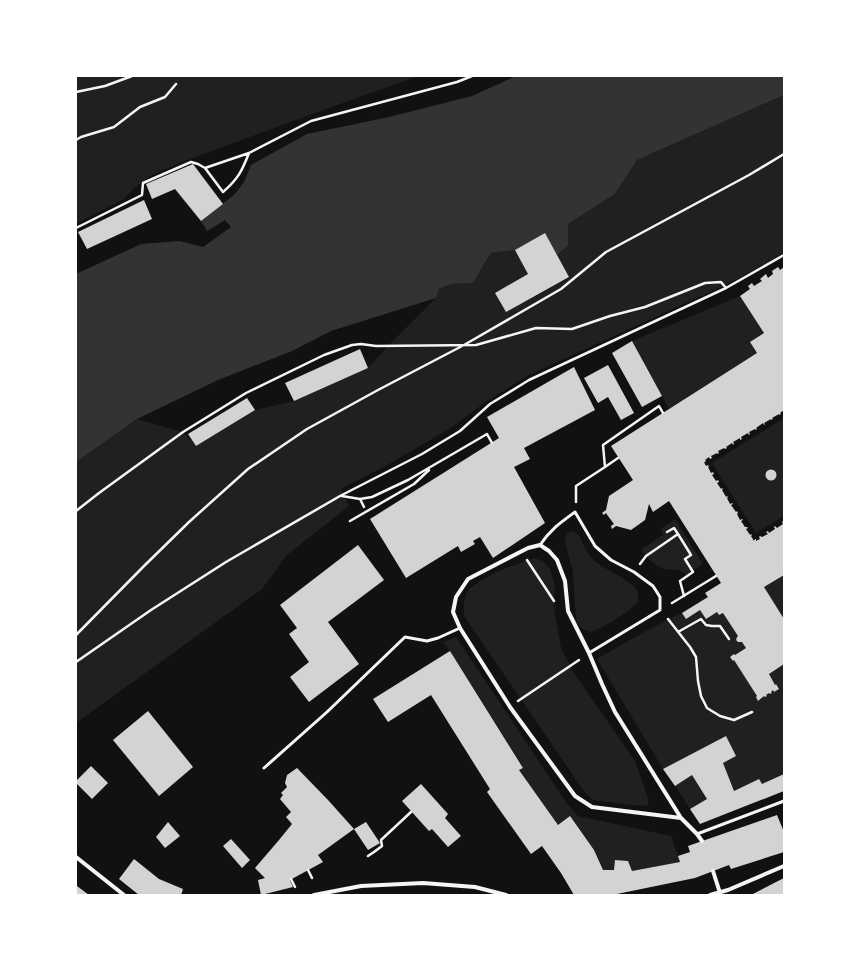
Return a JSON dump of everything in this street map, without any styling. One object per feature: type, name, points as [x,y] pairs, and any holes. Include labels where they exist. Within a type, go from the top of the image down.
[{"type":"street","points":[[681,818],[592,807],[576,796],[510,707],[460,628],[453,612],[456,597],[468,579],[528,548],[540,545],[549,551],[557,560],[565,581],[568,611],[589,653],[615,712],[681,818],[702,841]]},
{"type":"street","points":[[76,857],[124,895]]},
{"type":"street","points":[[710,895],[720,893],[784,866]]},
{"type":"street","points":[[713,871],[720,893]]},
{"type":"street","points":[[314,895],[361,886],[423,883],[475,887],[506,895]]},
{"type":"lane","points":[[540,545],[546,535],[575,512],[595,546],[611,560],[634,572],[653,586],[660,597],[660,610],[589,653]]},
{"type":"lane","points":[[264,768],[327,712],[405,637],[427,641],[438,638],[460,628]]},
{"type":"lane","points":[[697,834],[784,801]]},
{"type":"path","points":[[76,92],[105,86],[132,76]]},
{"type":"path","points":[[205,168],[249,153],[311,121],[457,82],[472,76]]},
{"type":"path","points":[[76,140],[114,127],[140,107],[165,97],[176,84]]},
{"type":"path","points":[[76,228],[142,195],[143,183],[191,162],[205,168],[223,192],[231,185],[241,172],[249,153]]},
{"type":"path","points":[[76,635],[189,522],[248,469],[307,429],[464,345],[561,289],[606,252],[750,175],[784,154]]},
{"type":"path","points":[[76,662],[151,610],[226,562],[340,496],[422,454],[460,431],[490,404],[529,380],[726,288],[784,255]]},
{"type":"path","points":[[76,511],[183,432],[246,393],[324,355],[352,345],[476,345],[536,328],[572,329],[610,316],[645,307],[705,283],[721,282],[726,288]]},
{"type":"path","points":[[605,467],[603,445],[659,406],[663,413]]},
{"type":"path","points":[[340,496],[360,499],[372,496],[408,480],[487,434],[492,443]]},
{"type":"path","points":[[575,512],[576,486],[618,458]]},
{"type":"path","points":[[350,521],[414,484],[433,466]]},
{"type":"path","points":[[360,499],[364,507]]},
{"type":"path","points":[[667,532],[674,528],[691,555],[685,559],[693,572],[680,581],[684,596]]},
{"type":"path","points":[[634,572],[646,556],[678,534]]},
{"type":"path","points":[[716,576],[660,610],[690,647],[696,657],[701,696],[707,708],[720,716],[734,720],[752,712]]},
{"type":"path","points":[[678,632],[701,619],[706,625],[720,626],[729,639]]},
{"type":"path","points":[[510,707],[589,653]]},
{"type":"path","points":[[368,856],[382,846],[382,840],[411,812]]},
{"type":"path","points":[[308,870],[312,878]]},
{"type":"path","points":[[291,879],[295,887]]},
{"type":"shaded area","points":[[76,76],[419,76],[185,161],[150,176],[133,189],[124,199],[76,224]]},
{"type":"shaded area","points":[[516,76],[784,76],[784,95],[637,160],[615,194],[568,224],[568,246],[557,255],[545,234],[515,250],[491,253],[473,283],[451,284],[439,289],[436,298],[331,331],[292,351],[218,380],[137,419],[76,462],[76,274],[141,244],[179,241],[203,247],[231,227],[225,220],[207,231],[201,221],[235,194],[244,182],[251,165],[307,134],[389,117],[472,96]]},
{"type":"shaded area","points":[[784,95],[784,253],[732,282],[527,376],[483,404],[449,429],[391,463],[341,489],[349,506],[287,555],[262,589],[76,723],[76,462],[137,419],[183,432],[196,446],[255,410],[294,401],[368,368],[436,298],[439,289],[451,284],[473,283],[491,253],[515,250],[528,274],[495,293],[506,312],[569,278],[557,255],[568,246],[568,224],[615,194],[637,160]]},
{"type":"shaded area","points":[[740,296],[764,333],[750,342],[757,353],[669,409],[632,341]]},
{"type":"shaded area","points":[[784,418],[784,516],[756,533],[712,463]]},
{"type":"shaded area","points":[[675,519],[703,564],[686,574],[678,570],[665,569],[658,566],[641,550],[664,534],[661,529]]},
{"type":"shaded area","points":[[574,531],[580,537],[586,550],[594,561],[635,587],[638,593],[638,602],[633,607],[616,619],[591,632],[582,629],[577,622],[573,572],[565,542],[567,533]]},
{"type":"shaded area","points":[[534,558],[543,561],[550,569],[555,586],[554,609],[561,648],[572,670],[635,761],[649,801],[647,806],[593,800],[583,790],[464,616],[464,602],[467,591],[477,583],[496,572]]},
{"type":"shaded area","points":[[784,575],[784,619],[764,587]]},
{"type":"shaded area","points":[[700,610],[717,612],[719,615],[723,613],[738,636],[736,640],[738,642],[742,642],[746,648],[730,657],[733,661],[734,660],[757,696],[758,701],[764,696],[766,697],[769,693],[772,693],[771,692],[773,690],[774,692],[779,689],[769,674],[784,664],[784,774],[762,784],[759,779],[734,791],[723,763],[736,756],[726,736],[663,769],[597,659],[671,618],[682,613],[686,618]]},
{"type":"shaded area","points":[[456,637],[566,802],[578,816],[671,836],[680,862],[632,871],[628,861],[615,860],[614,870],[603,870],[594,850],[570,817],[558,825],[519,770],[523,767],[443,642]]},
{"type":"shaded area","points":[[692,775],[707,799],[690,809],[675,786]]},
{"type":"building","points":[[193,164],[223,204],[201,221],[175,189],[152,199],[146,184]]},
{"type":"building","points":[[144,200],[152,219],[87,249],[78,232]]},
{"type":"building","points":[[545,233],[569,277],[506,312],[495,293],[528,274],[515,250]]},
{"type":"building","points":[[778,267],[780,270],[784,267],[784,410],[780,413],[781,414],[764,423],[764,425],[763,423],[756,428],[756,430],[755,429],[749,432],[749,435],[748,433],[741,437],[742,439],[740,440],[740,438],[733,442],[733,445],[732,443],[726,447],[727,448],[718,451],[719,453],[711,456],[712,458],[710,459],[709,457],[704,462],[706,466],[708,465],[711,473],[713,472],[714,474],[712,475],[716,481],[718,480],[719,482],[717,483],[721,489],[723,489],[722,490],[726,497],[728,497],[727,498],[730,504],[733,504],[731,505],[736,512],[737,511],[740,520],[743,520],[741,521],[745,527],[748,528],[746,529],[750,535],[752,535],[751,536],[754,541],[755,539],[756,541],[760,539],[760,536],[762,537],[768,534],[766,532],[768,531],[769,533],[775,529],[775,526],[777,528],[783,524],[783,521],[784,523],[784,575],[764,587],[784,619],[784,664],[769,674],[779,689],[774,692],[773,690],[771,692],[772,693],[769,693],[766,695],[767,696],[764,696],[758,701],[757,696],[734,660],[733,661],[730,657],[746,648],[742,642],[738,642],[736,640],[738,636],[723,613],[719,615],[717,612],[706,619],[700,610],[686,619],[682,613],[708,597],[705,593],[721,583],[669,501],[653,512],[649,504],[645,520],[631,530],[616,526],[612,529],[611,526],[614,524],[606,513],[604,515],[602,513],[606,510],[609,496],[633,480],[611,446],[757,353],[750,342],[764,333],[740,296],[750,289],[748,286],[752,283],[754,286],[762,281],[760,279],[766,274],[768,278],[773,274],[772,271]]},
{"type":"building","points":[[632,341],[662,396],[642,407],[612,353]]},
{"type":"building","points":[[360,349],[368,368],[294,401],[285,383]]},
{"type":"building","points":[[608,365],[634,413],[621,420],[608,397],[598,403],[584,378]]},
{"type":"building","points":[[574,367],[595,410],[524,448],[530,459],[514,467],[545,523],[493,558],[480,537],[473,541],[475,544],[461,552],[458,546],[406,578],[370,519],[499,438],[487,417]]},
{"type":"building","points":[[247,398],[255,410],[196,446],[188,434]]},
{"type":"building","points":[[769,470],[773,470],[775,471],[775,479],[769,480],[766,477],[766,473]]},
{"type":"building","points":[[358,545],[384,580],[328,622],[359,664],[309,702],[290,677],[309,662],[289,634],[297,628],[280,605]]},
{"type":"building","points":[[450,651],[523,768],[519,770],[558,825],[570,816],[594,850],[603,870],[614,870],[615,860],[628,861],[632,871],[680,862],[678,856],[690,852],[688,846],[777,815],[784,832],[784,852],[731,869],[729,865],[695,878],[612,895],[574,895],[542,846],[531,854],[487,792],[490,789],[431,695],[388,722],[373,699]]},
{"type":"building","points":[[148,711],[193,767],[159,796],[113,740]]},
{"type":"building","points":[[726,736],[736,756],[723,763],[734,791],[759,779],[762,784],[784,774],[784,791],[700,824],[690,809],[707,799],[692,775],[675,786],[663,769]]},
{"type":"building","points":[[91,766],[108,783],[92,799],[76,783],[76,781]]},
{"type":"building","points":[[297,768],[354,829],[318,855],[323,862],[290,880],[293,887],[261,895],[258,880],[265,878],[255,868],[292,824],[286,817],[291,812],[280,799],[283,795],[281,793],[287,787],[285,783],[287,775]]},
{"type":"building","points":[[421,784],[448,814],[445,818],[461,836],[448,847],[432,829],[429,831],[402,801]]},
{"type":"building","points":[[168,822],[180,836],[165,848],[156,837]]},
{"type":"building","points":[[366,822],[380,843],[368,850],[354,829]]},
{"type":"building","points":[[231,839],[250,860],[242,868],[223,846]]},
{"type":"building","points":[[134,859],[159,879],[183,889],[181,895],[139,895],[119,879]]},
{"type":"building","points":[[784,878],[784,895],[751,895],[780,880]]},
{"type":"building","points":[[76,885],[77,886],[89,895],[76,895]]}]
